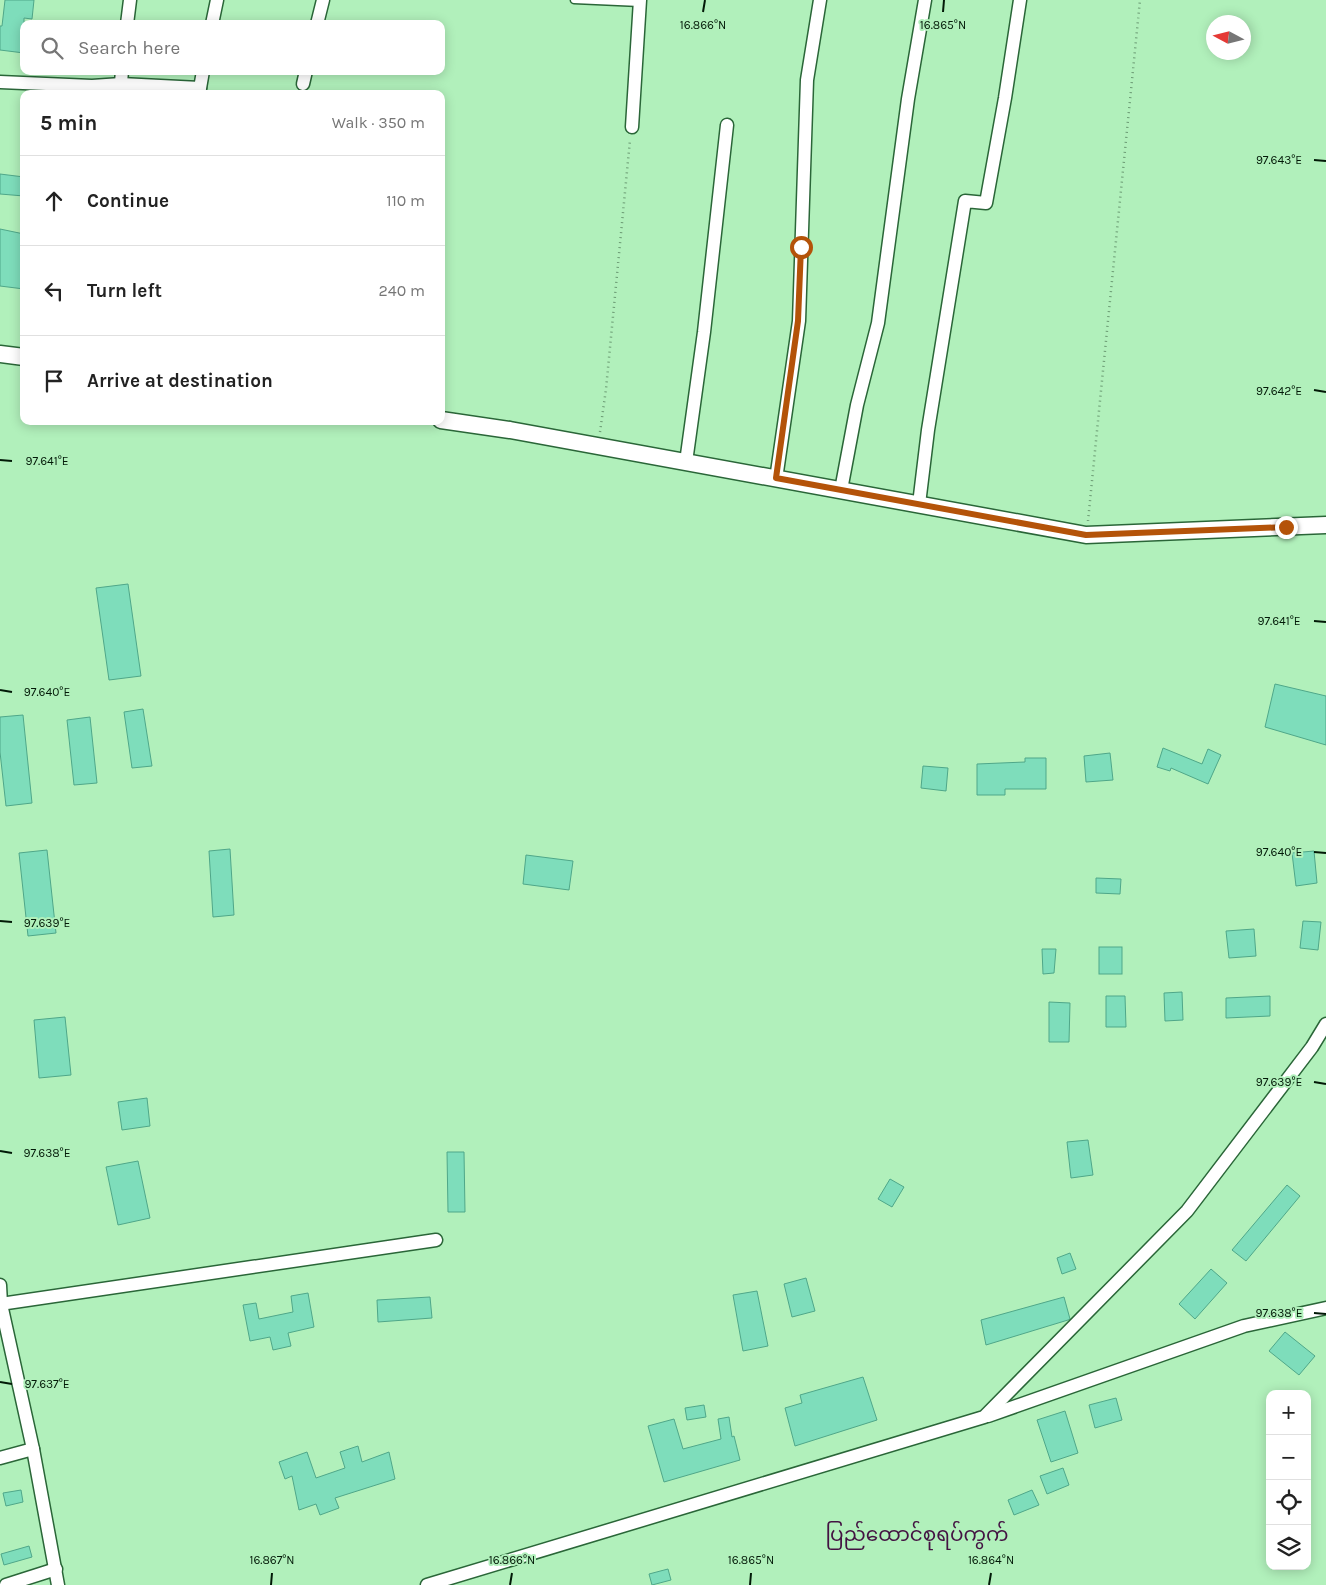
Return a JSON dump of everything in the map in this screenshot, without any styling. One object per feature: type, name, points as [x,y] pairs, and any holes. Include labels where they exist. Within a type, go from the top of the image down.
[{"type":"street","points":[[128,20],[130,0]]},
{"type":"street","points":[[213,20],[217,0]]},
{"type":"street","points":[[318,20],[323,0]]},
{"type":"street","points":[[776,478],[798,321],[806,80],[820,0]]},
{"type":"street","points":[[841,490],[857,405],[878,323],[908,99],[926,0]]},
{"type":"street","points":[[918,504],[965,201],[986,203],[1020,0]]},
{"type":"street","points":[[632,127],[640,1]]},
{"type":"street","points":[[199,90],[202,75]]},
{"type":"street","points":[[303,84],[305,75]]},
{"type":"street","points":[[0,82],[92,86],[121,83],[189,90]]},
{"type":"street","points":[[686,462],[704,332],[727,125]]},
{"type":"street","points":[[0,354],[20,357]]},
{"type":"street","points":[[445,421],[598,446],[1086,535],[1326,526]]},
{"type":"street","points":[[984,1417],[1187,1211],[1312,1047],[1326,1024]]},
{"type":"street","points":[[1,1304],[436,1240]]},
{"type":"street","points":[[0,1285],[1,1304],[33,1449],[58,1585]]},
{"type":"street","points":[[427,1585],[984,1417],[1244,1326],[1326,1308]]},
{"type":"street","points":[[0,1458],[33,1449]]},
{"type":"street","points":[[6,1585],[56,1569]]},
{"type":"lane","points":[[574,0],[640,1]]},
{"type":"path","points":[[1086,535],[1140,0]]},
{"type":"path","points":[[598,446],[606,389],[632,127]]},
{"type":"building","points":[[5,0],[34,0],[32,19],[24,18],[24,20],[20,20],[20,52],[0,50],[0,26],[2,26]]},
{"type":"building","points":[[0,174],[20,176],[20,196],[0,194]]},
{"type":"building","points":[[0,229],[20,233],[20,288],[0,286]]},
{"type":"building","points":[[128,584],[141,676],[109,680],[96,588]]},
{"type":"building","points":[[1275,684],[1326,696],[1326,745],[1265,727]]},
{"type":"building","points":[[143,709],[152,766],[132,768],[124,712]]},
{"type":"building","points":[[23,715],[32,803],[6,806],[0,752],[0,717]]},
{"type":"building","points":[[90,717],[97,783],[74,785],[67,720]]},
{"type":"building","points":[[1163,748],[1202,764],[1208,749],[1221,755],[1208,784],[1171,768],[1170,771],[1157,767]]},
{"type":"building","points":[[1110,753],[1113,780],[1086,782],[1084,756]]},
{"type":"building","points":[[1025,758],[1046,758],[1046,789],[1005,789],[1005,795],[977,795],[977,764],[1025,762]]},
{"type":"building","points":[[923,766],[948,768],[946,791],[921,788]]},
{"type":"building","points":[[230,849],[234,915],[213,917],[209,851]]},
{"type":"building","points":[[47,850],[56,933],[28,936],[19,853]]},
{"type":"building","points":[[1314,851],[1317,883],[1296,886],[1292,853]]},
{"type":"building","points":[[526,855],[573,861],[569,890],[523,884]]},
{"type":"building","points":[[1096,878],[1121,879],[1120,894],[1096,893]]},
{"type":"building","points":[[1303,921],[1321,922],[1318,950],[1300,948]]},
{"type":"building","points":[[1254,929],[1256,956],[1229,958],[1226,931]]},
{"type":"building","points":[[1099,947],[1122,947],[1122,974],[1099,974]]},
{"type":"building","points":[[1042,949],[1056,949],[1054,973],[1043,974]]},
{"type":"building","points":[[1182,992],[1183,1020],[1165,1021],[1164,993]]},
{"type":"building","points":[[1106,996],[1125,996],[1126,1027],[1106,1027]]},
{"type":"building","points":[[1270,996],[1270,1016],[1226,1018],[1226,998]]},
{"type":"building","points":[[1049,1002],[1070,1003],[1069,1042],[1049,1042]]},
{"type":"building","points":[[65,1017],[71,1075],[39,1078],[34,1020]]},
{"type":"building","points":[[147,1098],[150,1126],[122,1130],[118,1102]]},
{"type":"building","points":[[1088,1140],[1093,1175],[1071,1178],[1067,1142]]},
{"type":"building","points":[[447,1152],[464,1152],[465,1212],[448,1212]]},
{"type":"building","points":[[138,1161],[150,1218],[118,1225],[106,1167]]},
{"type":"building","points":[[890,1179],[904,1187],[892,1207],[878,1199]]},
{"type":"building","points":[[1287,1185],[1300,1196],[1246,1261],[1232,1250]]},
{"type":"building","points":[[1070,1253],[1076,1269],[1062,1274],[1057,1258]]},
{"type":"building","points":[[1211,1269],[1227,1283],[1195,1319],[1179,1304]]},
{"type":"building","points":[[806,1278],[815,1311],[792,1317],[784,1284]]},
{"type":"building","points":[[757,1291],[768,1346],[743,1351],[733,1295]]},
{"type":"building","points":[[308,1293],[314,1327],[288,1333],[291,1346],[273,1350],[270,1337],[250,1341],[243,1305],[256,1303],[259,1319],[293,1312],[291,1296]]},
{"type":"building","points":[[430,1297],[432,1318],[378,1322],[377,1300]]},
{"type":"building","points":[[1064,1297],[1070,1319],[986,1345],[981,1320]]},
{"type":"building","points":[[1285,1332],[1315,1356],[1299,1375],[1269,1351]]},
{"type":"building","points":[[863,1377],[877,1420],[795,1446],[785,1408],[802,1403],[800,1395]]},
{"type":"building","points":[[1116,1398],[1122,1420],[1095,1428],[1089,1405]]},
{"type":"building","points":[[704,1405],[706,1417],[687,1420],[685,1408]]},
{"type":"building","points":[[1065,1411],[1078,1453],[1051,1462],[1037,1420]]},
{"type":"building","points":[[729,1417],[732,1437],[734,1436],[740,1460],[664,1482],[648,1426],[674,1419],[683,1449],[721,1439],[718,1419]]},
{"type":"building","points":[[358,1446],[362,1462],[389,1452],[395,1479],[335,1498],[339,1508],[320,1515],[316,1504],[299,1510],[292,1476],[285,1479],[279,1462],[307,1452],[316,1478],[345,1468],[340,1452]]},
{"type":"building","points":[[1063,1468],[1069,1485],[1047,1494],[1040,1476]]},
{"type":"building","points":[[21,1490],[23,1502],[6,1506],[3,1493]]},
{"type":"building","points":[[1032,1490],[1039,1505],[1014,1515],[1008,1500]]},
{"type":"building","points":[[29,1546],[32,1557],[4,1565],[1,1554]]},
{"type":"building","points":[[668,1569],[671,1580],[652,1585],[649,1574]]},
{"type":"district","name":"ပြည်ထောင်စုရပ်ကွက်","points":[[917,1534]]},
{"type":"route","points":[[801,247],[798,321],[776,478],[1086,535],[1286,527]]}]
